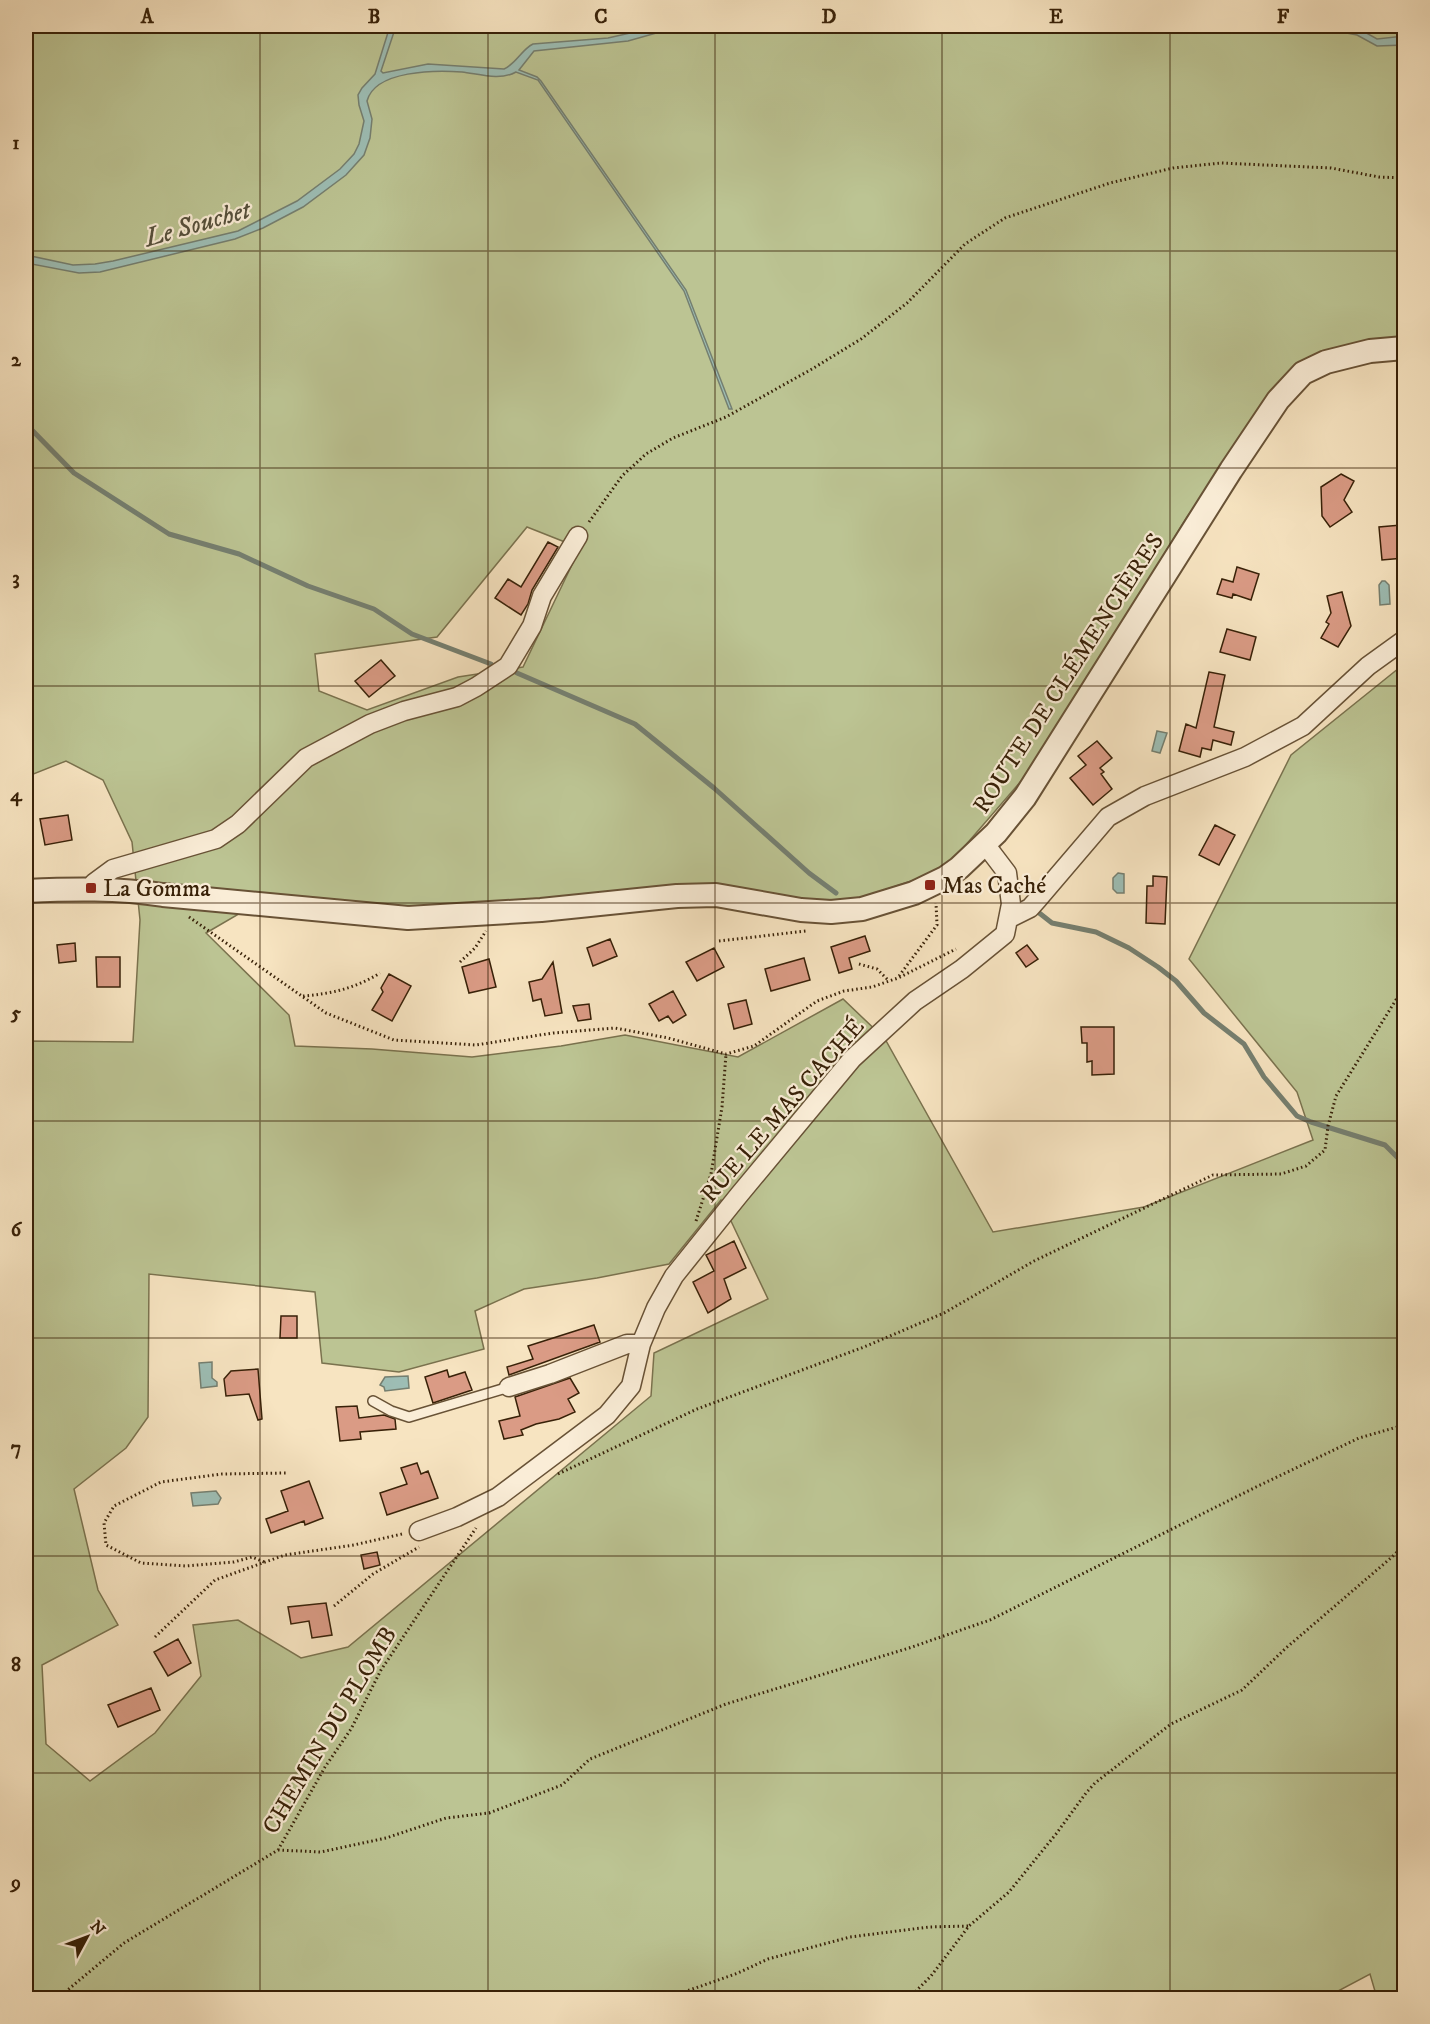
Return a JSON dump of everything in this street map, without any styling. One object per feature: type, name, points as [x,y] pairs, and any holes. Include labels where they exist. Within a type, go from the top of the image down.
[{"type":"street","name":"ROUTE DE CLÉMENCIÈRES","points":[[26,891],[91,888],[129,890],[408,918],[541,910],[677,896],[716,896],[801,910],[824,911],[862,909],[914,893],[959,868],[1003,825],[1025,797],[1231,470],[1278,400],[1303,373],[1326,362],[1370,351],[1404,348]]},
{"type":"street","points":[[91,888],[94,883],[113,869],[216,839],[238,824],[306,758],[370,724],[404,711],[457,697],[508,666],[532,626],[542,596],[578,537]]},
{"type":"street","points":[[1010,918],[1030,908],[1108,817],[1145,796],[1245,757],[1303,726],[1368,666],[1404,640]]},
{"type":"street","points":[[985,844],[1007,873],[1011,904],[1010,918]]},
{"type":"street","name":"RUE LE MAS CACHÉ","points":[[423,1537],[498,1497],[607,1415],[631,1386],[641,1344],[656,1308],[674,1276],[690,1255],[852,1059],[915,1001],[962,969],[1005,934],[1010,918]]},
{"type":"street","points":[[509,1387],[550,1374],[627,1344],[641,1344]]},
{"type":"lane","points":[[373,1401],[391,1411],[409,1417],[509,1387]]},
{"type":"path","points":[[578,537],[622,476],[646,454],[673,438],[726,417],[861,339],[907,303],[965,244],[1005,218],[1110,183],[1173,168],[1221,163],[1331,168],[1379,177],[1404,178]]},
{"type":"path","points":[[898,978],[937,925],[935,883]]},
{"type":"path","points":[[719,942],[808,931],[816,925],[824,911]]},
{"type":"path","points":[[460,962],[485,934],[492,913]]},
{"type":"path","points":[[187,916],[326,1012],[394,1040],[476,1045],[553,1033],[615,1028],[668,1038],[726,1054],[754,1046],[817,1001],[844,991],[872,987],[898,978],[958,948]]},
{"type":"path","points":[[859,964],[877,969],[889,981]]},
{"type":"path","points":[[303,996],[341,990],[361,984],[380,973]]},
{"type":"path","points":[[549,1478],[569,1471],[698,1409],[864,1347],[944,1313],[1034,1261],[1213,1175],[1281,1174],[1306,1166],[1325,1150],[1328,1126],[1336,1096],[1404,987]]},
{"type":"path","points":[[690,1255],[690,1243],[711,1173],[722,1107],[726,1054]]},
{"type":"path","points":[[278,1850],[321,1852],[386,1838],[446,1818],[489,1813],[562,1785],[590,1759],[726,1704],[909,1648],[990,1620],[1348,1443],[1404,1425]]},
{"type":"path","points":[[264,1562],[252,1557],[234,1562],[186,1566],[141,1563],[106,1545],[104,1523],[114,1506],[161,1482],[222,1474],[287,1473]]},
{"type":"path","name":"CHEMIN DU PLOMB","points":[[58,1998],[124,1943],[278,1850],[325,1767],[351,1729],[381,1670],[478,1525]]},
{"type":"path","points":[[155,1637],[215,1580],[285,1556],[423,1537]]},
{"type":"path","points":[[334,1606],[423,1537]]},
{"type":"path","points":[[909,1998],[932,1976],[969,1926],[1009,1892],[1086,1793],[1110,1770],[1171,1724],[1242,1690],[1286,1648],[1404,1545]]},
{"type":"path","points":[[667,1998],[738,1973],[768,1959],[850,1937],[929,1927],[969,1926]]},
{"type":"green space","points":[[26,26],[1404,26],[1404,342],[1281,382],[1187,517],[1035,765],[944,870],[840,905],[593,895],[408,929],[271,895],[206,933],[289,1015],[295,1046],[472,1057],[625,1035],[738,1057],[843,999],[885,1039],[993,1232],[1144,1207],[1313,1140],[1297,1092],[1189,959],[1291,755],[1404,664],[1404,1998],[1377,1998],[1370,1974],[1325,1998],[26,1998],[26,1041],[133,1042],[140,920],[132,842],[103,780],[66,761],[26,777]],"holes":[[[527,527],[580,548],[523,667],[458,677],[367,710],[319,691],[315,654],[437,637]],[[721,1200],[768,1299],[654,1353],[651,1396],[348,1647],[301,1658],[238,1620],[193,1625],[201,1676],[155,1733],[90,1781],[46,1744],[42,1665],[118,1625],[98,1590],[74,1489],[126,1448],[148,1417],[149,1274],[315,1292],[322,1363],[399,1372],[484,1349],[475,1311],[524,1289],[669,1264]]]},
{"type":"water","points":[[390,26],[396,26],[381,71],[383,73],[428,64],[504,69],[533,44],[608,38],[661,26],[681,26],[628,41],[534,51],[519,70],[541,81],[686,290],[732,409],[729,409],[684,291],[538,80],[516,72],[496,76],[462,72],[423,72],[408,74],[382,83],[372,91],[367,101],[372,119],[370,138],[364,155],[346,175],[303,207],[263,228],[235,239],[100,272],[79,273],[26,263],[26,255],[73,265],[113,261],[238,231],[297,201],[340,169],[354,154],[359,144],[364,121],[358,95],[375,74]]},
{"type":"water","points":[[1310,26],[1354,26],[1377,39],[1404,36],[1404,45],[1377,46],[1357,35]]},
{"type":"water","points":[[1382,581],[1389,585],[1390,604],[1380,605],[1379,585]]},
{"type":"water","points":[[1157,731],[1167,733],[1160,753],[1152,751]]},
{"type":"water","points":[[1118,873],[1124,874],[1124,893],[1117,893],[1113,889],[1113,878]]},
{"type":"water","points":[[212,1362],[212,1378],[217,1382],[217,1386],[201,1388],[199,1363]]},
{"type":"water","points":[[408,1376],[409,1388],[385,1391],[380,1385],[385,1377]]},
{"type":"water","points":[[216,1491],[221,1498],[218,1504],[193,1506],[191,1493]]},
{"type":"building","points":[[1341,474],[1354,481],[1344,500],[1352,512],[1330,527],[1322,516],[1321,487]]},
{"type":"building","points":[[1401,525],[1404,558],[1382,560],[1379,527]]},
{"type":"building","points":[[548,542],[558,547],[532,590],[528,604],[521,615],[495,598],[508,579],[521,587]]},
{"type":"building","points":[[1237,567],[1259,574],[1251,600],[1233,594],[1232,598],[1217,594],[1222,579],[1233,582]]},
{"type":"building","points":[[1342,592],[1351,626],[1338,647],[1321,638],[1329,624],[1326,622],[1331,613],[1327,596]]},
{"type":"building","points":[[1227,629],[1256,637],[1250,660],[1220,652]]},
{"type":"building","points":[[381,660],[395,676],[369,697],[355,681]]},
{"type":"building","points":[[1209,672],[1225,675],[1214,727],[1234,732],[1231,745],[1213,740],[1211,750],[1202,748],[1200,757],[1179,751],[1186,724],[1196,728]]},
{"type":"building","points":[[1097,741],[1112,758],[1100,768],[1104,772],[1101,774],[1112,789],[1093,805],[1070,778],[1086,765],[1078,756]]},
{"type":"building","points":[[68,815],[72,840],[45,845],[40,819]]},
{"type":"building","points":[[1215,825],[1235,835],[1219,865],[1199,855]]},
{"type":"building","points":[[1153,876],[1167,877],[1165,924],[1146,923],[1147,886],[1153,886]]},
{"type":"building","points":[[865,936],[870,951],[849,958],[852,969],[839,973],[831,947]]},
{"type":"building","points":[[610,939],[617,956],[593,966],[587,948]]},
{"type":"building","points":[[75,943],[76,961],[59,963],[57,945]]},
{"type":"building","points":[[1027,945],[1038,959],[1026,967],[1016,953]]},
{"type":"building","points":[[714,948],[724,967],[697,981],[686,962]]},
{"type":"building","points":[[96,957],[120,957],[120,987],[97,987]]},
{"type":"building","points":[[804,958],[810,980],[771,991],[765,969]]},
{"type":"building","points":[[489,959],[496,987],[469,993],[462,967]]},
{"type":"building","points":[[553,962],[562,1013],[545,1016],[541,999],[533,1001],[529,982],[542,979]]},
{"type":"building","points":[[389,974],[411,986],[392,1021],[372,1010],[383,992],[381,988]]},
{"type":"building","points":[[673,991],[686,1015],[673,1023],[668,1016],[659,1021],[649,1004]]},
{"type":"building","points":[[746,1000],[752,1024],[734,1029],[728,1004]]},
{"type":"building","points":[[589,1004],[591,1019],[578,1021],[573,1006]]},
{"type":"building","points":[[1081,1027],[1114,1027],[1114,1074],[1092,1075],[1092,1061],[1087,1062],[1087,1043],[1082,1043]]},
{"type":"building","points":[[734,1241],[746,1268],[724,1279],[731,1299],[708,1313],[693,1282],[714,1271],[706,1255]]},
{"type":"building","points":[[281,1316],[297,1316],[297,1338],[280,1338]]},
{"type":"building","points":[[594,1325],[600,1342],[509,1375],[507,1367],[533,1359],[528,1346]]},
{"type":"building","points":[[258,1369],[262,1419],[258,1420],[249,1394],[226,1396],[224,1379],[231,1371]]},
{"type":"building","points":[[447,1370],[449,1377],[465,1372],[472,1390],[433,1403],[425,1377]]},
{"type":"building","points":[[570,1378],[579,1393],[568,1399],[575,1412],[521,1430],[523,1435],[504,1439],[499,1421],[520,1416],[515,1397]]},
{"type":"building","points":[[357,1406],[359,1418],[384,1415],[395,1419],[396,1429],[360,1432],[361,1439],[340,1441],[336,1407]]},
{"type":"building","points":[[417,1463],[421,1474],[428,1471],[438,1498],[387,1515],[380,1493],[407,1484],[401,1468]]},
{"type":"building","points":[[309,1481],[323,1518],[305,1525],[304,1521],[271,1533],[266,1519],[288,1511],[281,1491]]},
{"type":"building","points":[[377,1552],[380,1565],[364,1569],[361,1555]]},
{"type":"building","points":[[326,1603],[332,1635],[312,1638],[309,1621],[291,1624],[288,1607]]},
{"type":"building","points":[[178,1639],[191,1663],[168,1676],[154,1652]]},
{"type":"building","points":[[151,1688],[160,1710],[118,1727],[108,1705]]},
{"type":"waterway","points":[[26,424],[74,473],[169,534],[239,554],[308,586],[374,609],[412,634],[491,664]]},
{"type":"waterway","points":[[517,673],[635,724],[714,788],[809,873],[836,893]]},
{"type":"waterway","points":[[1038,912],[1052,923],[1096,932],[1129,948],[1158,967],[1176,981],[1204,1013],[1244,1044],[1264,1077],[1297,1116],[1385,1145],[1404,1164]]},
{"type":"place","name":"Mas Caché","points":[[930,885]]},
{"type":"place","name":"La Gomma","points":[[91,888]]},
{"type":"water label","name":"Le Souchet","points":[[197,223]]}]
